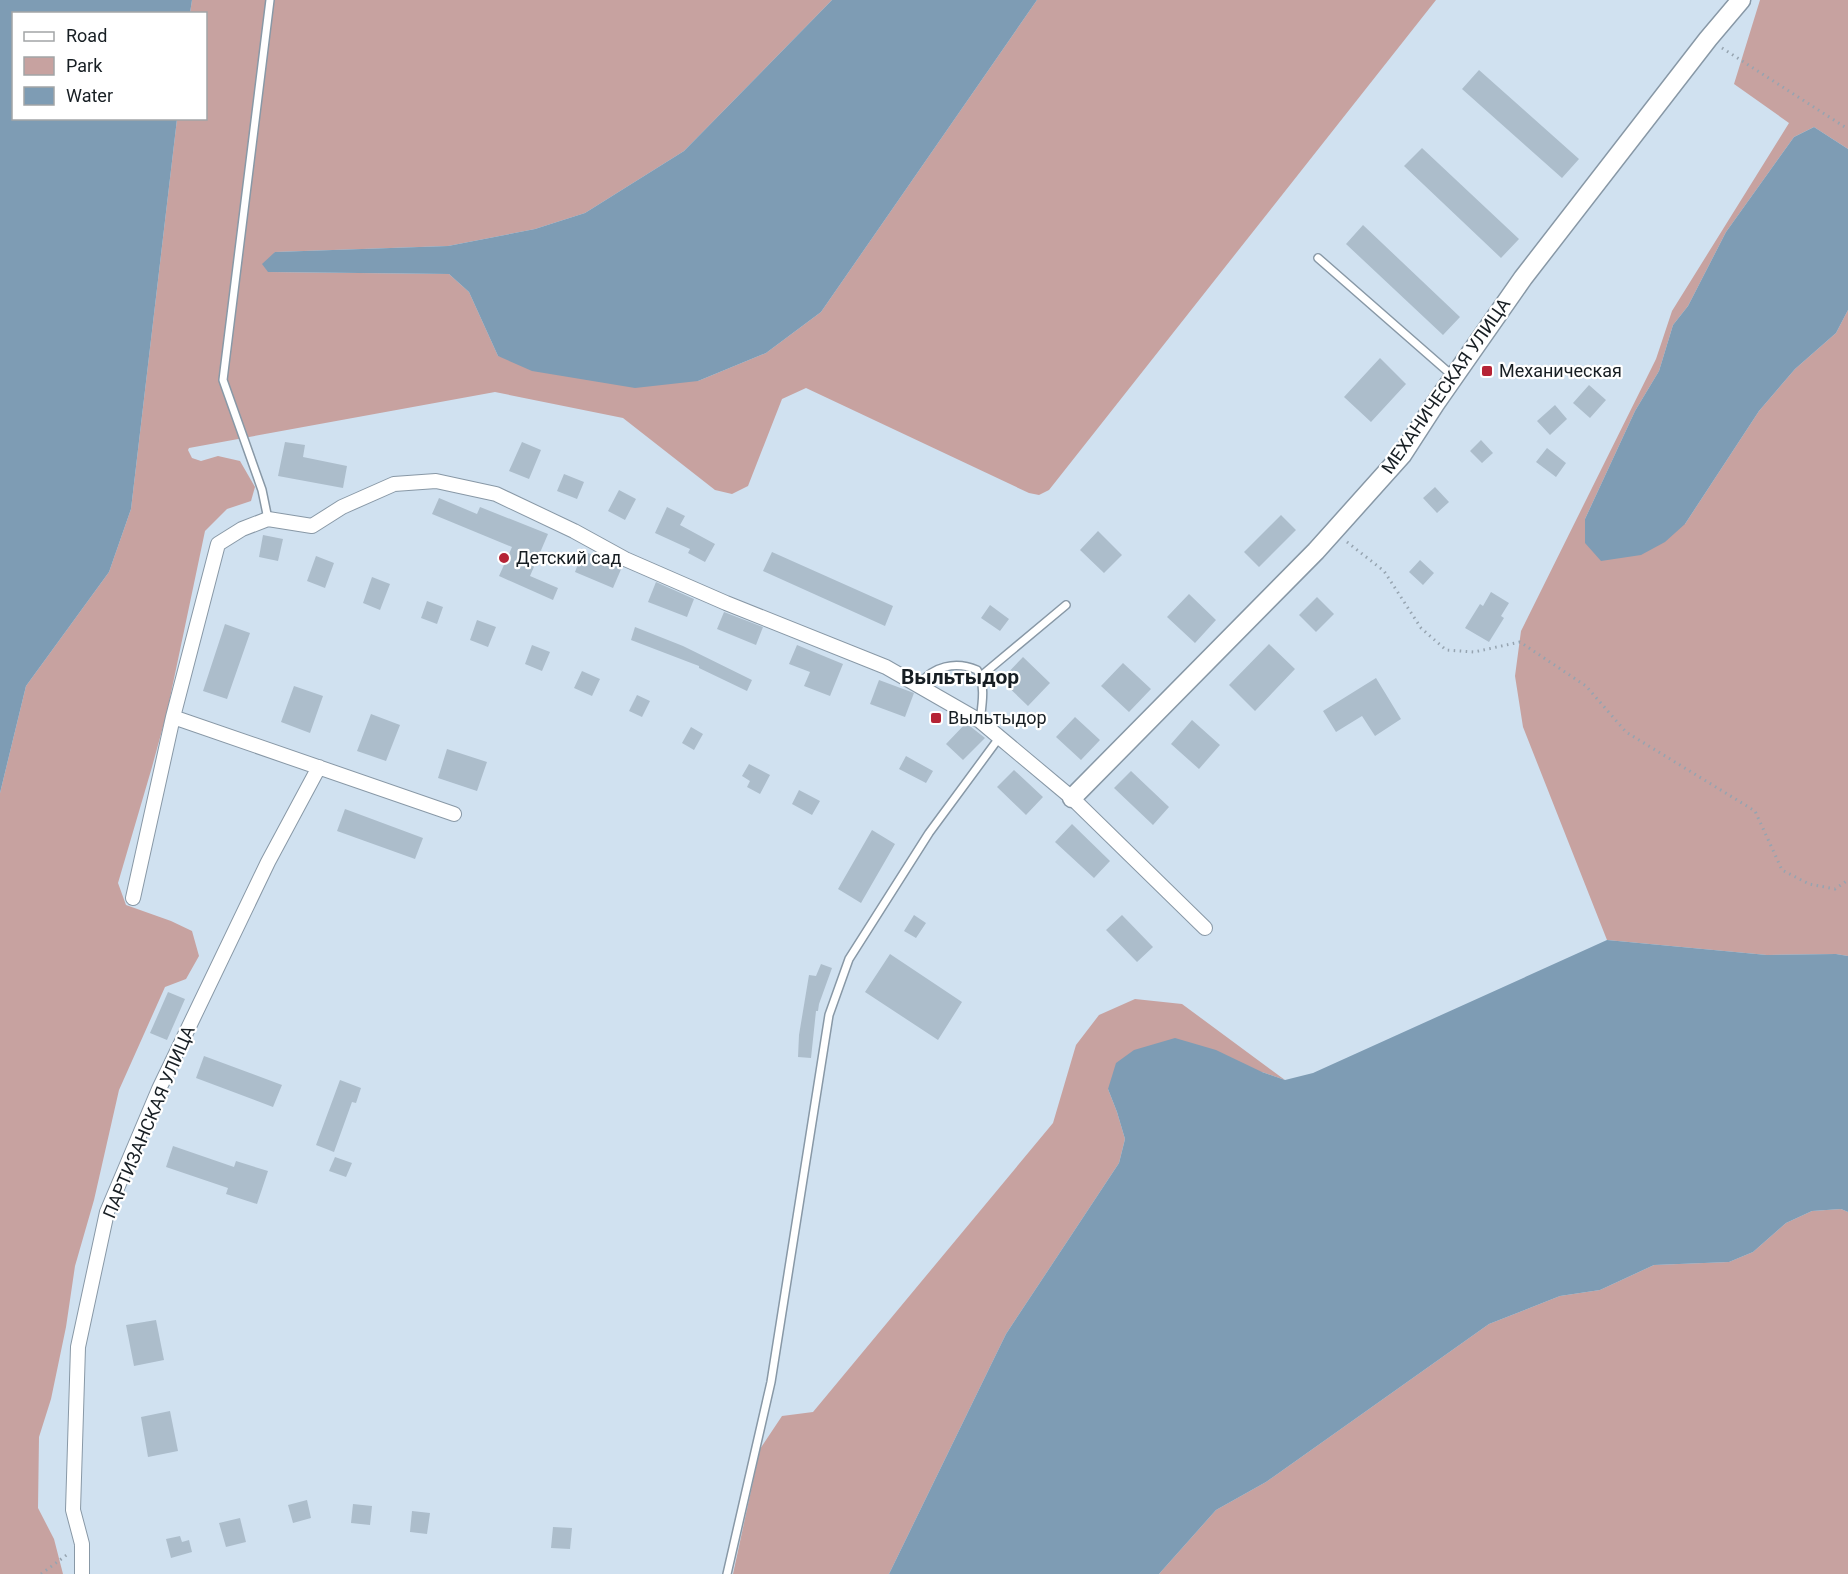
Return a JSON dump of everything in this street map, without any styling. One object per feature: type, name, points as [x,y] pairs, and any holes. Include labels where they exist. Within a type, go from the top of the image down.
[{"type":"street","name":"МЕХАНИЧЕСКАЯ УЛИЦА","points":[[1072,798],[1316,551],[1402,455],[1523,278],[1708,39],[1742,0]]},
{"type":"street","points":[[133,898],[173,717],[218,543],[242,529],[268,519],[312,526],[342,507],[394,484],[436,481],[496,494],[574,531],[625,559],[726,603],[886,667],[919,685],[980,721],[1072,798],[1205,928]]},
{"type":"street","points":[[173,717],[454,814]]},
{"type":"street","name":"ПАРТИЗАНСКАЯ УЛИЦА","points":[[82,1574],[82,1544],[73,1510],[78,1347],[107,1212],[159,1089],[268,862],[319,767]]},
{"type":"lane","points":[[268,519],[262,490],[223,380],[270,0]]},
{"type":"lane","points":[[1318,258],[1454,377]]},
{"type":"lane","points":[[981,676],[1066,605]]},
{"type":"lane","points":[[919,685],[926,674],[955,665],[977,670],[981,676],[982,687],[980,721]]},
{"type":"lane","points":[[727,1574],[771,1382],[829,1015],[849,959],[929,833],[999,738]]},
{"type":"path","points":[[1708,39],[1848,129]]},
{"type":"path","points":[[1344,539],[1384,571],[1421,628],[1446,650],[1474,652],[1520,642],[1586,686],[1626,732],[1755,811],[1782,870],[1809,884],[1835,889],[1848,880]]},
{"type":"path","points":[[41,1574],[82,1544]]},
{"type":"green space","points":[[192,0],[832,0],[684,151],[585,213],[535,229],[448,246],[275,252],[268,272],[449,274],[469,292],[498,356],[698,381],[766,353],[821,312],[1037,0],[1436,0],[1049,490],[1039,495],[1029,493],[806,388],[782,399],[748,486],[732,494],[715,490],[623,418],[495,392],[189,448],[192,458],[201,461],[218,456],[240,461],[255,487],[251,501],[227,509],[205,531],[167,712],[118,883],[126,905],[192,931],[199,956],[186,979],[165,987],[119,1090],[94,1200],[75,1266],[66,1327],[51,1399],[39,1437],[38,1508],[54,1539],[63,1574],[0,1574],[0,793],[26,686],[109,572],[131,509],[177,120],[207,120],[207,12],[190,12]]},
{"type":"green space","points":[[1760,0],[1848,0],[1848,149],[1814,127],[1794,137],[1726,232],[1688,306],[1673,325],[1659,371],[1635,411],[1585,519],[1685,524],[1759,411],[1795,369],[1836,333],[1848,310],[1848,956],[1836,954],[1767,955],[1607,940],[1523,727],[1515,676],[1521,631],[1656,359],[1672,311],[1789,123],[1734,84]]},
{"type":"green space","points":[[1135,999],[1182,1004],[1285,1080],[1262,1072],[1108,1089],[1125,1139],[1119,1163],[1006,1334],[889,1574],[733,1574],[760,1449],[782,1416],[813,1412],[1053,1123],[1076,1045],[1099,1015]]},
{"type":"green space","points":[[1841,1209],[1848,1212],[1848,1574],[1159,1574],[1216,1510],[1266,1482],[1489,1324],[1560,1296],[1600,1290],[1654,1265],[1729,1262],[1753,1252],[1786,1223],[1812,1211]]},
{"type":"water","points":[[0,0],[192,0],[190,12],[12,12],[12,120],[177,120],[131,509],[109,572],[26,686],[0,793]]},
{"type":"water","points":[[832,0],[1037,0],[821,312],[766,353],[698,381],[635,388],[532,371],[498,356],[469,292],[449,274],[268,272],[262,264],[275,252],[448,246],[535,229],[585,213],[684,151]]},
{"type":"water","points":[[1814,127],[1848,149],[1848,310],[1836,333],[1795,369],[1759,411],[1685,524],[1665,542],[1641,555],[1601,561],[1585,543],[1585,519],[1635,411],[1659,371],[1673,325],[1688,306],[1726,232],[1794,137]]},
{"type":"water","points":[[1607,940],[1767,955],[1836,954],[1848,956],[1848,1212],[1841,1209],[1812,1211],[1786,1223],[1753,1252],[1729,1262],[1654,1265],[1600,1290],[1560,1296],[1489,1324],[1266,1482],[1216,1510],[1159,1574],[889,1574],[1006,1334],[1119,1163],[1125,1139],[1108,1089],[1116,1063],[1134,1050],[1175,1038],[1216,1050],[1262,1072],[1285,1080],[1313,1073]]},
{"type":"building","points":[[1479,70],[1579,159],[1562,178],[1462,89]]},
{"type":"building","points":[[1422,148],[1519,239],[1501,258],[1404,166]]},
{"type":"building","points":[[1363,225],[1460,317],[1443,335],[1346,244]]},
{"type":"building","points":[[1380,358],[1406,384],[1371,422],[1344,397]]},
{"type":"building","points":[[1589,385],[1606,400],[1590,418],[1573,403]]},
{"type":"building","points":[[1555,405],[1567,419],[1550,435],[1537,421]]},
{"type":"building","points":[[1481,440],[1493,453],[1482,463],[1470,451]]},
{"type":"building","points":[[285,442],[305,445],[303,457],[347,466],[343,488],[278,476]]},
{"type":"building","points":[[522,442],[541,450],[529,479],[509,471]]},
{"type":"building","points":[[1547,448],[1566,463],[1556,477],[1536,462]]},
{"type":"building","points":[[564,474],[584,482],[577,499],[557,491]]},
{"type":"building","points":[[1435,487],[1449,502],[1437,513],[1423,498]]},
{"type":"building","points":[[619,490],[636,499],[625,520],[608,511]]},
{"type":"building","points":[[439,498],[477,514],[480,507],[548,534],[530,576],[558,588],[553,600],[499,576],[512,547],[432,514]]},
{"type":"building","points":[[667,507],[685,516],[680,525],[715,544],[705,562],[688,553],[690,549],[655,533]]},
{"type":"building","points":[[1281,515],[1296,530],[1259,567],[1244,552]]},
{"type":"building","points":[[1098,531],[1122,555],[1104,573],[1080,550]]},
{"type":"building","points":[[263,535],[283,539],[278,561],[259,557]]},
{"type":"building","points":[[583,551],[622,567],[613,588],[575,572]]},
{"type":"building","points":[[772,552],[893,606],[885,626],[763,571]]},
{"type":"building","points":[[316,556],[334,563],[325,588],[307,581]]},
{"type":"building","points":[[1420,560],[1434,573],[1423,585],[1409,572]]},
{"type":"building","points":[[372,577],[390,584],[380,610],[363,603]]},
{"type":"building","points":[[656,582],[694,599],[687,617],[648,602]]},
{"type":"building","points":[[1491,592],[1509,603],[1501,616],[1504,618],[1489,642],[1465,628],[1480,604],[1483,606]]},
{"type":"building","points":[[1189,594],[1216,620],[1195,643],[1167,617]]},
{"type":"building","points":[[1317,597],[1334,614],[1316,632],[1299,615]]},
{"type":"building","points":[[427,601],[443,607],[437,624],[421,618]]},
{"type":"building","points":[[990,605],[1009,619],[1000,631],[981,618]]},
{"type":"building","points":[[724,612],[763,627],[756,645],[717,629]]},
{"type":"building","points":[[477,620],[496,627],[488,647],[470,640]]},
{"type":"building","points":[[225,624],[250,633],[227,699],[203,691]]},
{"type":"building","points":[[635,627],[683,646],[752,680],[747,691],[699,666],[631,640]]},
{"type":"building","points":[[1269,644],[1295,669],[1255,711],[1229,685]]},
{"type":"building","points":[[532,645],[550,652],[542,671],[525,664]]},
{"type":"building","points":[[797,645],[843,664],[830,696],[804,686],[810,672],[789,664]]},
{"type":"building","points":[[1023,657],[1050,683],[1028,706],[1001,680]]},
{"type":"building","points":[[1123,663],[1151,689],[1129,712],[1101,686]]},
{"type":"building","points":[[582,671],[600,679],[592,696],[574,688]]},
{"type":"building","points":[[1376,678],[1401,719],[1375,736],[1362,716],[1336,732],[1323,711]]},
{"type":"building","points":[[879,680],[914,693],[905,717],[870,704]]},
{"type":"building","points":[[294,686],[323,696],[310,733],[281,722]]},
{"type":"building","points":[[637,695],[650,701],[642,717],[629,711]]},
{"type":"building","points":[[371,714],[400,725],[386,761],[357,751]]},
{"type":"building","points":[[1075,717],[1100,740],[1081,760],[1056,737]]},
{"type":"building","points":[[1192,720],[1220,745],[1199,769],[1171,744]]},
{"type":"building","points":[[966,723],[985,738],[963,760],[946,744]]},
{"type":"building","points":[[691,727],[703,734],[694,750],[682,743]]},
{"type":"building","points":[[447,749],[487,762],[477,791],[438,778]]},
{"type":"building","points":[[906,756],[933,771],[926,783],[899,769]]},
{"type":"building","points":[[749,764],[770,775],[760,794],[747,787],[750,781],[742,776]]},
{"type":"building","points":[[1014,770],[1043,797],[1026,815],[997,787]]},
{"type":"building","points":[[1131,771],[1169,807],[1153,825],[1114,788]]},
{"type":"building","points":[[799,790],[820,801],[812,815],[792,804]]},
{"type":"building","points":[[345,809],[423,838],[415,859],[337,831]]},
{"type":"building","points":[[1072,824],[1110,861],[1094,878],[1055,842]]},
{"type":"building","points":[[872,830],[895,844],[861,903],[838,889]]},
{"type":"building","points":[[914,915],[926,923],[916,938],[904,931]]},
{"type":"building","points":[[1122,915],[1153,947],[1137,962],[1106,930]]},
{"type":"building","points":[[890,954],[962,1002],[938,1040],[865,992]]},
{"type":"building","points":[[821,964],[832,968],[818,1011],[816,1011],[811,1058],[798,1057],[799,1035],[809,975],[816,976]]},
{"type":"building","points":[[168,992],[185,999],[167,1040],[150,1033]]},
{"type":"building","points":[[204,1056],[282,1085],[273,1107],[196,1078]]},
{"type":"building","points":[[340,1080],[361,1088],[356,1103],[352,1102],[334,1152],[316,1145]]},
{"type":"building","points":[[173,1146],[234,1167],[236,1161],[268,1171],[257,1204],[226,1194],[228,1188],[166,1167]]},
{"type":"building","points":[[335,1157],[352,1163],[346,1177],[329,1171]]},
{"type":"building","points":[[156,1320],[164,1360],[134,1366],[126,1325]]},
{"type":"building","points":[[170,1411],[178,1451],[148,1457],[141,1417]]},
{"type":"building","points":[[307,1500],[311,1518],[293,1523],[288,1505]]},
{"type":"building","points":[[353,1504],[372,1506],[370,1525],[351,1523]]},
{"type":"building","points":[[412,1511],[430,1513],[427,1534],[410,1532]]},
{"type":"building","points":[[240,1518],[246,1542],[226,1547],[219,1523]]},
{"type":"building","points":[[553,1527],[572,1528],[570,1549],[551,1548]]},
{"type":"building","points":[[180,1536],[182,1542],[189,1540],[192,1552],[171,1558],[166,1539]]},
{"type":"place","name":"Механическая","points":[[1487,371]]},
{"type":"place","name":"Детский сад","points":[[504,558]]},
{"type":"place","name":"Выльтыдор","points":[[936,718]]},
{"type":"district","name":"Выльтыдор","points":[[960,677]]}]
